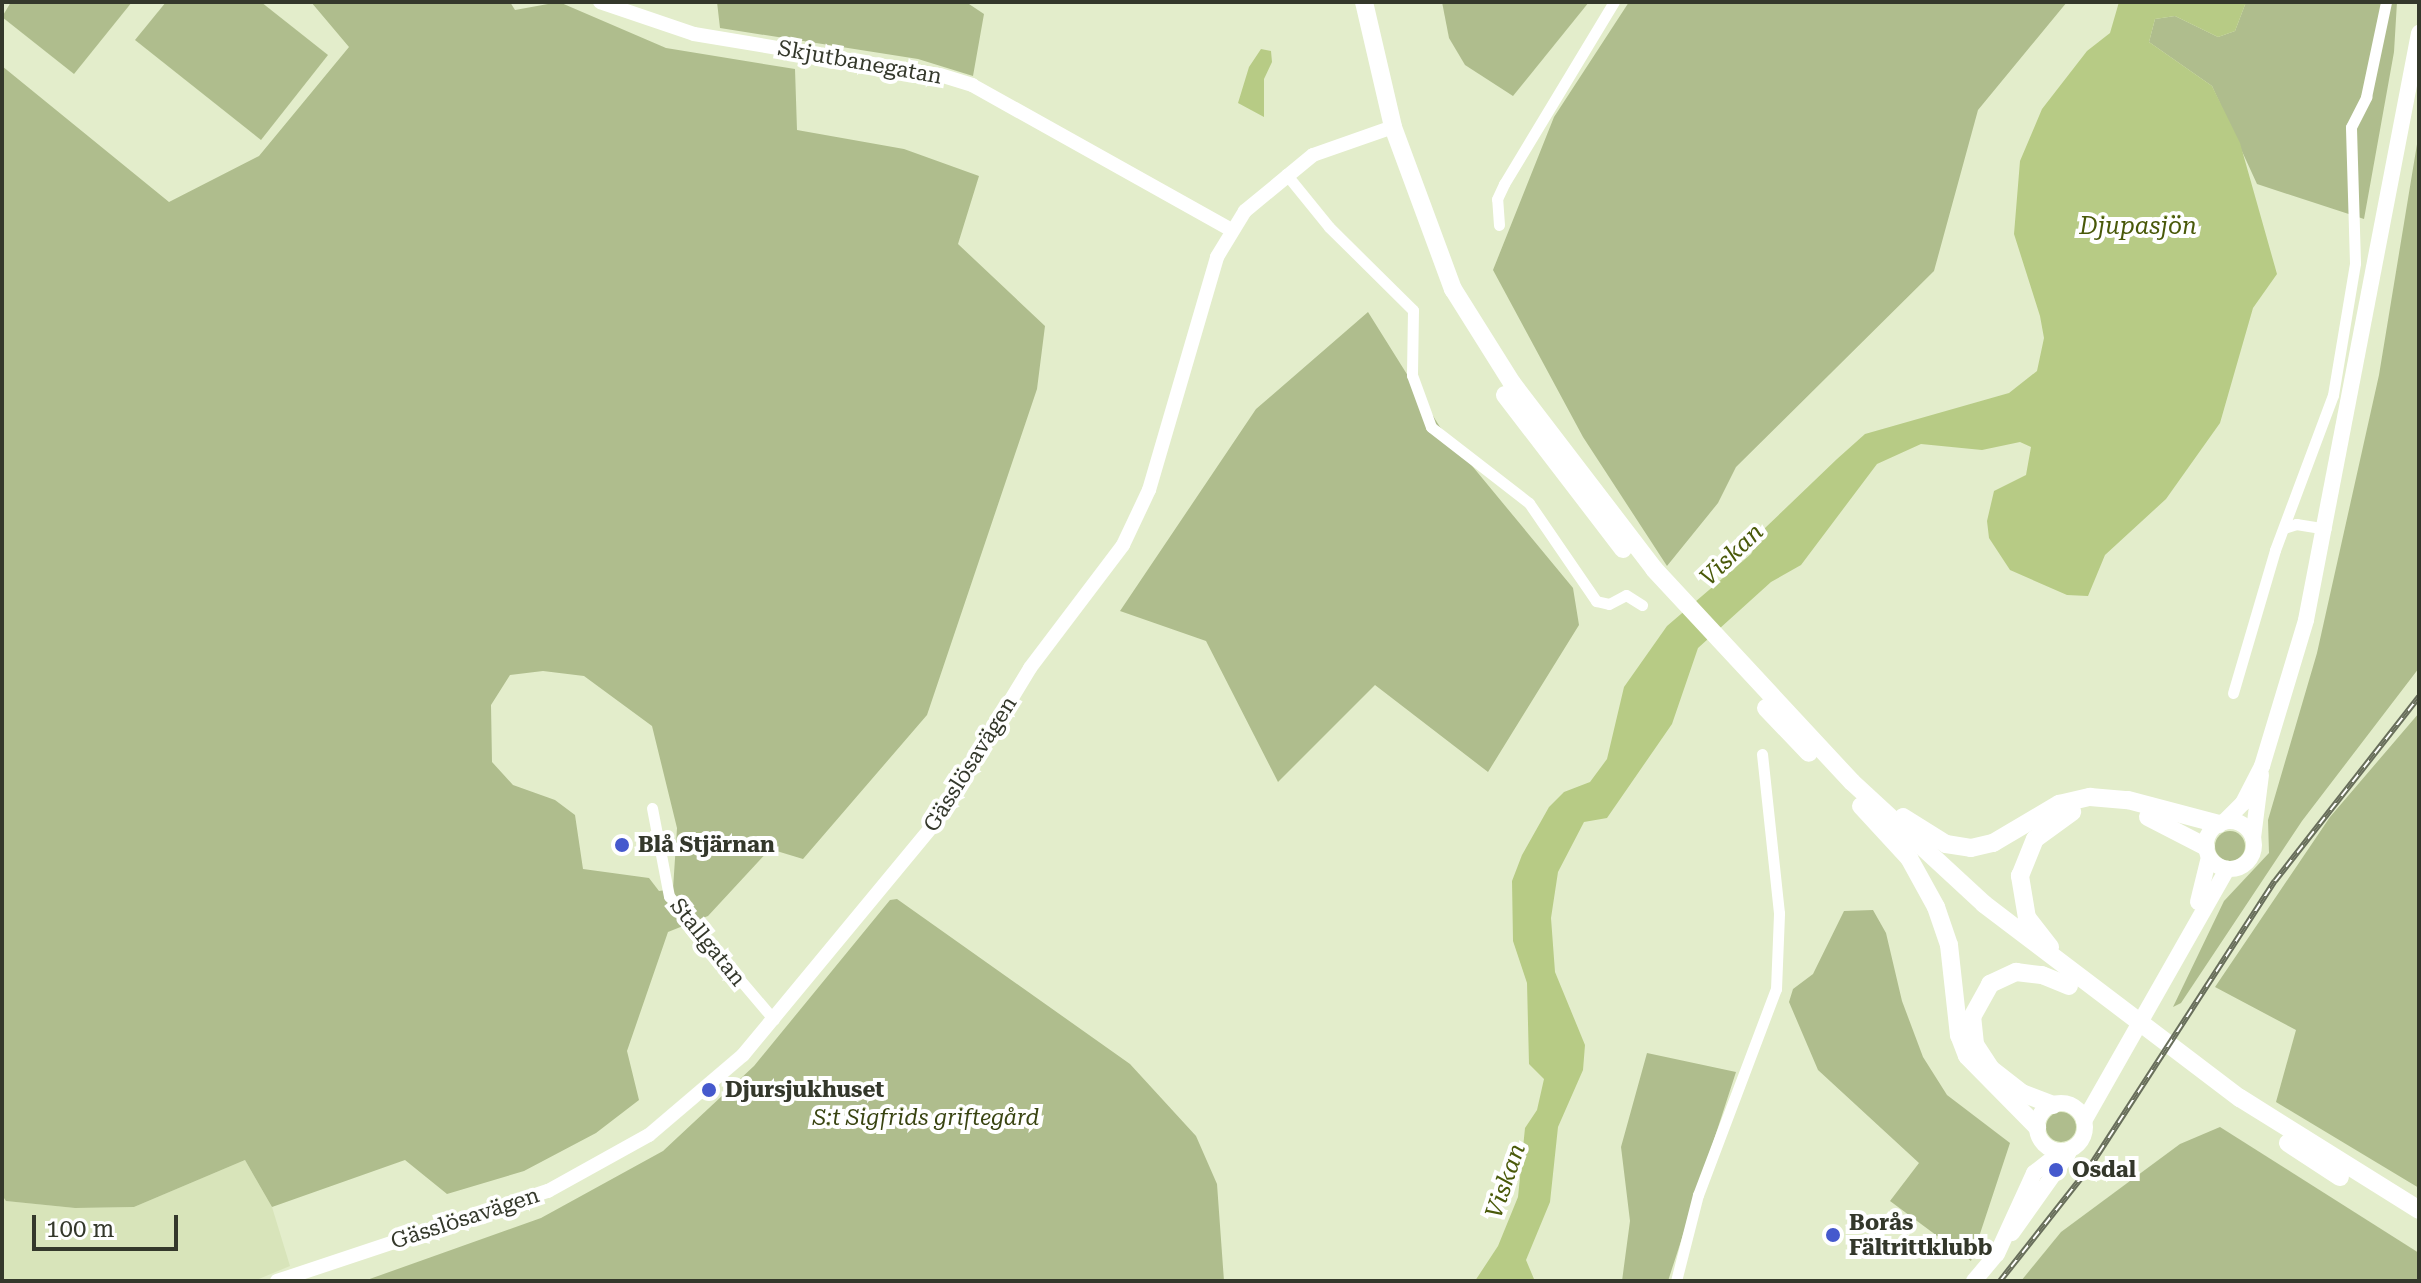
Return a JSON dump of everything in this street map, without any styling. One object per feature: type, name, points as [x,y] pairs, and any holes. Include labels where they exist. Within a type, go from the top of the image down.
[{"type":"main road","points":[[1357,2],[1388,129],[1453,289],[1512,383],[1650,574],[1849,786],[1909,858],[1936,907],[1949,945],[1959,1035],[1967,1056],[2038,1131],[2047,1147],[2068,1150]]},
{"type":"main road","points":[[1364,2],[1388,129]]},
{"type":"main road","points":[[2197,915],[2208,835],[2243,803],[2262,766],[2294,665],[2326,529],[2419,33]]},
{"type":"main road","points":[[2038,1170],[2084,1136],[2084,1121],[2104,1081],[2125,1056],[2197,915],[2227,869],[2250,858],[2262,766]]},
{"type":"main road","points":[[1849,786],[1931,837],[1960,848],[1982,848],[2059,804],[2090,797],[2128,800],[2245,826],[2253,838]]},
{"type":"main road","points":[[1849,786],[2069,986]]},
{"type":"main road","points":[[1849,786],[2092,994],[2236,1102],[2419,1224]]},
{"type":"main road","points":[[2092,994],[2041,937],[2022,905],[2020,876],[2035,839],[2066,814],[2098,808],[2165,823],[2227,869]]},
{"type":"main road","points":[[2084,1121],[2078,1111],[2022,1093],[1991,1069],[1975,1044],[1972,1017],[1990,984],[2016,972],[2092,994]]},
{"type":"main road","points":[[2005,1239],[2038,1170],[2038,1131],[2042,1112],[2104,1081]]},
{"type":"main road","points":[[2236,1102],[2419,1210]]},
{"type":"main road","points":[[1974,1281],[2068,1150]]},
{"type":"street","name":"Skjutbanegatan","points":[[600,2],[694,34],[940,75],[972,85],[1231,230]]},
{"type":"street","points":[[1499,225],[1497,199],[1504,184],[1614,2]]},
{"type":"street","points":[[2233,693],[2284,528],[2333,395],[2355,263],[2351,127],[2366,97],[2386,2]]},
{"type":"street","name":"Gässlösavägen","points":[[277,1281],[308,1276],[490,1213],[609,1160],[709,1090],[774,1020],[938,819],[1030,668],[1134,528],[1149,490],[1214,264],[1231,230],[1286,174],[1313,155],[1388,129]]},
{"type":"street","points":[[1286,174],[1329,227],[1413,310],[1412,375],[1431,427],[1529,503],[1596,601],[1609,604],[1626,595],[1642,605]]},
{"type":"street","points":[[2284,528],[2296,524],[2326,529]]},
{"type":"street","points":[[1676,1281],[1698,1195],[1776,989],[1779,913],[1762,754]]},
{"type":"street","name":"Stallgatan","points":[[652,808],[669,896],[774,1020]]},
{"type":"shaded area","points":[[245,1160],[272,1207],[290,1266],[254,1281],[2,1281],[2,1195],[7,1201],[75,1208],[134,1207]]},
{"type":"green space","points":[[11,2],[132,2],[74,74],[2,17]]},
{"type":"green space","points":[[166,2],[261,2],[328,55],[261,140],[135,40]]},
{"type":"green space","points":[[311,2],[510,2],[515,10],[559,2],[666,48],[795,69],[797,130],[904,149],[979,176],[958,244],[1045,326],[1037,389],[927,715],[803,859],[770,849],[708,916],[668,932],[627,1051],[639,1100],[596,1133],[524,1171],[447,1194],[405,1160],[272,1207],[245,1160],[134,1207],[75,1208],[6,1201],[2,1195],[2,66],[169,202],[259,156],[349,47]],"holes":[[[543,671],[584,676],[652,726],[677,828],[673,889],[659,891],[649,878],[583,869],[575,815],[555,800],[513,785],[492,762],[491,705],[510,675]]]},
{"type":"green space","points":[[717,2],[966,2],[984,14],[973,76],[918,59],[720,28]]},
{"type":"green space","points":[[1442,2],[1589,2],[1513,96],[1465,65],[1449,38]]},
{"type":"green space","points":[[1629,2],[2067,2],[1978,110],[1934,271],[1736,467],[1718,503],[1667,566],[1583,437],[1493,270],[1554,117]]},
{"type":"green space","points":[[2246,2],[2397,2],[2394,52],[2364,219],[2257,184],[2212,86],[2149,42],[2155,19],[2175,16],[2218,37],[2235,31]]},
{"type":"green space","points":[[2419,132],[2419,668],[2302,821],[2181,1003],[2173,1007],[2224,901],[2269,853],[2268,820],[2317,653],[2379,375]]},
{"type":"green space","points":[[1368,312],[1440,427],[1573,588],[1579,625],[1488,772],[1375,685],[1278,782],[1206,641],[1120,611],[1256,409]]},
{"type":"green space","points":[[2419,713],[2419,1188],[2276,1102],[2296,1030],[2215,987],[2330,817]]},
{"type":"green space","points":[[2230,831],[2241,835],[2245,846],[2241,857],[2230,861],[2219,857],[2215,846],[2219,835]]},
{"type":"green space","name":"S:t Sigfrids griftegård","points":[[897,899],[1130,1064],[1196,1136],[1217,1184],[1224,1281],[364,1281],[541,1218],[663,1151],[754,1066],[890,900]]},
{"type":"green space","points":[[1873,910],[1886,933],[1902,1001],[1923,1057],[1947,1095],[2010,1143],[1971,1261],[1890,1201],[1919,1163],[1818,1070],[1789,1002],[1793,989],[1813,974],[1844,911]]},
{"type":"green space","points":[[1647,1053],[1736,1072],[1668,1281],[1622,1281],[1630,1221],[1621,1147]]},
{"type":"green space","points":[[2061,1112],[2072,1116],[2076,1127],[2072,1138],[2061,1142],[2050,1138],[2046,1127],[2050,1116]]},
{"type":"green space","points":[[2220,1127],[2419,1253],[2419,1281],[2021,1281],[2061,1232],[2180,1144]]},
{"type":"water","name":"Djupasjön","points":[[2119,2],[2246,2],[2235,31],[2218,37],[2175,16],[2155,19],[2149,42],[2212,86],[2240,143],[2277,274],[2253,308],[2220,423],[2166,499],[2105,555],[2088,596],[2067,595],[2010,570],[1989,538],[1987,521],[1994,491],[2026,475],[2031,447],[2020,442],[1982,450],[1921,444],[1877,464],[1801,565],[1771,582],[1698,648],[1672,724],[1607,818],[1584,822],[1558,872],[1551,918],[1555,972],[1585,1045],[1583,1070],[1558,1127],[1550,1202],[1526,1260],[1534,1279],[1475,1281],[1498,1246],[1518,1197],[1525,1128],[1537,1110],[1544,1079],[1529,1064],[1527,983],[1513,941],[1512,881],[1522,855],[1549,807],[1564,792],[1590,782],[1607,759],[1624,687],[1667,626],[1751,554],[1765,528],[1837,459],[1865,434],[2009,393],[2037,371],[2044,338],[2014,234],[2020,161],[2042,109],[2087,51],[2110,33]]},
{"type":"water","points":[[1261,49],[1271,51],[1272,62],[1264,79],[1264,117],[1238,103],[1249,67]]},
{"type":"railway","points":[[2000,1281],[2089,1168],[2275,881],[2419,697]]},
{"type":"place","name":"Blå Stjärnan","points":[[622,845]]},
{"type":"place","name":"Djursjukhuset","points":[[709,1090]]},
{"type":"place","name":"Osdal","points":[[2056,1170]]},
{"type":"place","name":"Borås Fältrittklubb","points":[[1833,1235]]},
{"type":"water label","name":"Viskan","points":[[1732,555]]},
{"type":"water label","name":"Viskan","points":[[1506,1181]]}]
